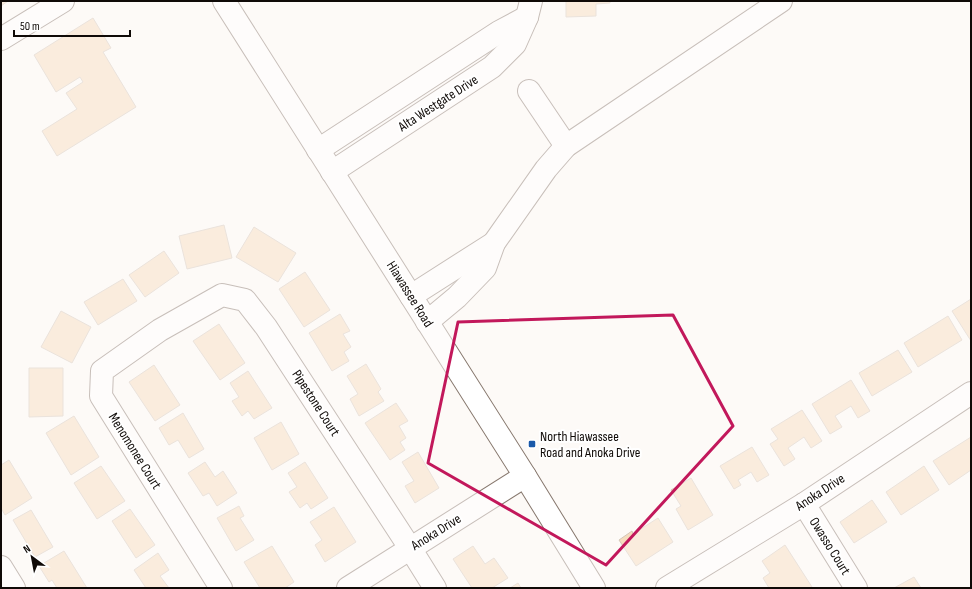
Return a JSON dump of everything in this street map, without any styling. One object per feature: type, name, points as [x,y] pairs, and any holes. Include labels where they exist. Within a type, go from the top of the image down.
[{"type":"street","points":[[1,39],[63,1]]},
{"type":"street","name":"Hiawassee Road","points":[[224,1],[594,588]]},
{"type":"street","points":[[427,322],[457,297],[485,268],[494,243],[546,169],[566,146],[776,2]]},
{"type":"street","name":"Alta Westgate Drive","points":[[318,150],[499,32],[529,9]]},
{"type":"street","name":"Alta Westgate Drive","points":[[332,172],[492,67],[515,44],[529,9]]},
{"type":"street","points":[[529,91],[566,146]]},
{"type":"street","points":[[411,296],[494,243]]},
{"type":"street","name":"Pipestone Court","points":[[160,330],[222,294],[245,300],[266,326],[435,588]]},
{"type":"street","name":"Menomonee Court","points":[[160,330],[102,371],[101,396],[221,588]]},
{"type":"street","name":"Anoka Drive","points":[[667,588],[804,504],[971,393]]},
{"type":"street","name":"Anoka Drive","points":[[348,588],[524,476]]},
{"type":"street","name":"Owasso Court","points":[[804,504],[856,588]]},
{"type":"street","points":[[1,568],[14,588]]},
{"type":"highlighted area","points":[[673,315],[733,426],[606,565],[428,463],[458,322]]},
{"type":"building","points":[[1,1],[8,1],[1,6]]},
{"type":"building","points":[[566,1],[610,1],[610,3],[596,4],[596,16],[566,17]]},
{"type":"building","points":[[93,18],[111,48],[103,52],[136,107],[57,156],[42,131],[77,109],[66,93],[83,82],[80,77],[56,92],[34,55]]},
{"type":"building","points":[[224,225],[232,258],[187,269],[179,236]]},
{"type":"building","points":[[254,227],[296,253],[278,282],[236,257]]},
{"type":"building","points":[[164,251],[179,273],[145,297],[129,275]]},
{"type":"building","points":[[305,272],[330,310],[304,327],[279,289]]},
{"type":"building","points":[[123,279],[137,301],[98,325],[84,302]]},
{"type":"building","points":[[971,299],[971,341],[952,311]]},
{"type":"building","points":[[61,311],[91,327],[72,363],[41,347]]},
{"type":"building","points":[[340,314],[350,331],[343,334],[351,347],[344,352],[349,361],[332,371],[309,333]]},
{"type":"building","points":[[948,316],[962,340],[918,367],[904,343]]},
{"type":"building","points":[[219,324],[245,363],[220,380],[193,341]]},
{"type":"building","points":[[898,350],[912,372],[872,396],[859,373]]},
{"type":"building","points":[[366,364],[381,389],[378,392],[384,401],[359,416],[350,399],[358,394],[347,376]]},
{"type":"building","points":[[154,365],[180,405],[155,421],[129,382]]},
{"type":"building","points":[[29,368],[63,368],[63,416],[29,417]]},
{"type":"building","points":[[248,371],[272,408],[254,419],[248,411],[242,416],[232,401],[239,397],[230,383]]},
{"type":"building","points":[[851,380],[870,411],[858,418],[851,406],[835,416],[842,427],[830,434],[812,404]]},
{"type":"building","points":[[396,403],[408,421],[399,426],[406,438],[400,442],[405,450],[390,460],[365,423]]},
{"type":"building","points":[[802,410],[822,441],[811,448],[804,437],[788,448],[795,459],[784,466],[770,444],[778,439],[771,429]]},
{"type":"building","points":[[183,413],[204,449],[189,458],[178,440],[169,445],[159,428]]},
{"type":"building","points":[[74,416],[99,457],[71,475],[46,433]]},
{"type":"building","points":[[281,422],[299,454],[272,470],[254,438]]},
{"type":"building","points":[[971,437],[971,470],[949,485],[933,461]]},
{"type":"building","points":[[752,447],[769,475],[757,482],[751,472],[738,480],[741,485],[734,489],[720,466]]},
{"type":"building","points":[[418,452],[439,488],[415,503],[405,486],[414,481],[402,462]]},
{"type":"building","points":[[9,460],[32,498],[5,515],[1,508],[1,465]]},
{"type":"building","points":[[205,462],[215,477],[223,471],[237,493],[217,506],[209,493],[203,496],[188,473]]},
{"type":"building","points":[[305,462],[328,498],[311,509],[307,503],[300,508],[289,492],[297,487],[288,473]]},
{"type":"building","points":[[101,466],[125,501],[97,519],[74,483]]},
{"type":"building","points":[[924,466],[939,490],[901,515],[886,492]]},
{"type":"building","points":[[691,478],[713,515],[688,530],[676,509],[681,506],[671,490]]},
{"type":"building","points":[[872,500],[887,522],[854,543],[840,522]]},
{"type":"building","points":[[239,506],[244,516],[240,518],[254,540],[236,551],[217,518]]},
{"type":"building","points":[[334,507],[356,542],[325,562],[315,545],[322,540],[310,522]]},
{"type":"building","points":[[130,509],[155,545],[136,558],[112,521]]},
{"type":"building","points":[[31,510],[53,547],[35,557],[13,520]]},
{"type":"building","points":[[658,518],[673,542],[636,566],[619,540],[632,531],[633,534]]},
{"type":"building","points":[[785,545],[812,587],[769,588],[763,578],[770,573],[762,561]]},
{"type":"building","points":[[272,546],[294,582],[285,588],[260,588],[244,562]]},
{"type":"building","points":[[473,546],[485,564],[494,558],[508,578],[492,588],[472,588],[453,559]]},
{"type":"building","points":[[64,551],[87,588],[57,588],[52,580],[49,582],[39,566]]},
{"type":"building","points":[[158,553],[169,570],[160,576],[169,588],[146,588],[134,570]]},
{"type":"building","points":[[914,577],[921,588],[894,588]]},
{"type":"building","points":[[518,583],[521,588],[510,588]]},
{"type":"place","name":"North Hiawassee Road and Anoka Drive","points":[[532,444]]}]
